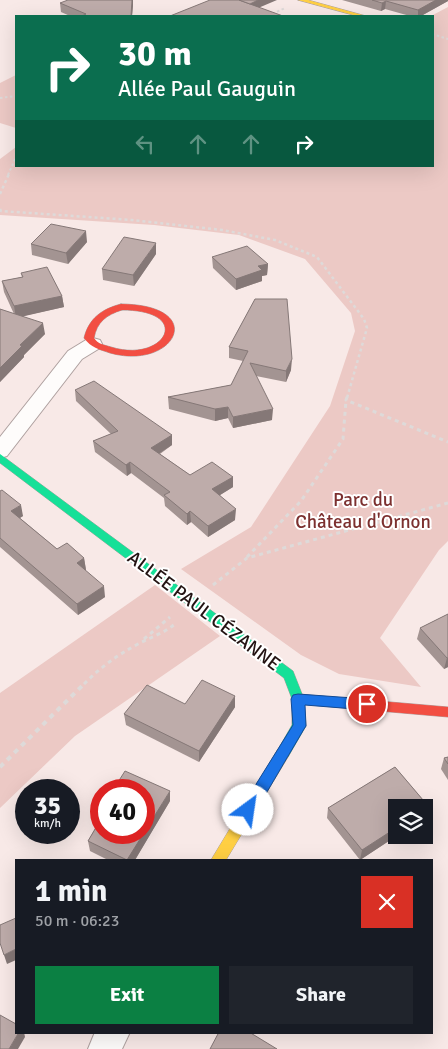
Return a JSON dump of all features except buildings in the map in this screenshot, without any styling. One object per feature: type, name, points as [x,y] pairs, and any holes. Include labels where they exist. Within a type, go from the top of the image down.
[{"type":"street","points":[[301,0],[360,15]]},
{"type":"street","points":[[0,451],[75,356],[93,344],[134,354],[144,354],[157,349],[166,342],[171,334],[170,325],[166,317],[157,313],[133,307],[121,307],[100,315],[93,323],[89,330],[89,338],[93,344]]},
{"type":"street","name":"ALLÉE PAUL CÉZANNE","points":[[0,458],[289,675],[298,699],[299,726],[219,859]]},
{"type":"street","points":[[298,699],[448,712]]},
{"type":"street","points":[[104,1049],[113,1034]]},
{"type":"path","points":[[434,34],[448,38]]},
{"type":"path","points":[[0,98],[15,96]]},
{"type":"path","points":[[0,194],[15,159]]},
{"type":"path","points":[[0,209],[1,211],[132,220],[222,230],[275,240],[317,257],[364,319],[367,328],[346,400],[343,439],[301,501],[247,558]]},
{"type":"path","points":[[346,400],[448,442]]},
{"type":"path","points":[[142,642],[175,613]]},
{"type":"green space","name":"Parc du Château d'Ornon","points":[[448,7],[448,541],[439,550],[380,638],[421,687],[339,674],[301,655],[181,569],[251,527],[330,406],[355,331],[351,313],[305,259],[239,235],[154,225],[0,215],[0,159],[15,148],[15,167],[434,167],[433,15]]},
{"type":"green space","points":[[15,76],[15,128],[0,123],[0,83]]},
{"type":"green space","points":[[155,585],[220,636],[75,736],[30,779],[15,779],[15,794],[0,808],[0,693]]},
{"type":"traffic: fast","points":[[0,458],[289,675],[298,699],[299,726],[283,753]]},
{"type":"traffic: slow","points":[[301,0],[359,15]]},
{"type":"traffic: slow","points":[[219,859],[283,753]]},
{"type":"traffic: jam","points":[[121,307],[144,308],[161,314],[170,325],[171,331],[168,337],[157,347],[134,354],[118,352],[93,344],[89,338],[96,321],[109,311],[121,307]]},
{"type":"traffic: jam","points":[[298,699],[448,712]]},
{"type":"route","points":[[248,810],[299,726],[298,699],[367,704]]}]
